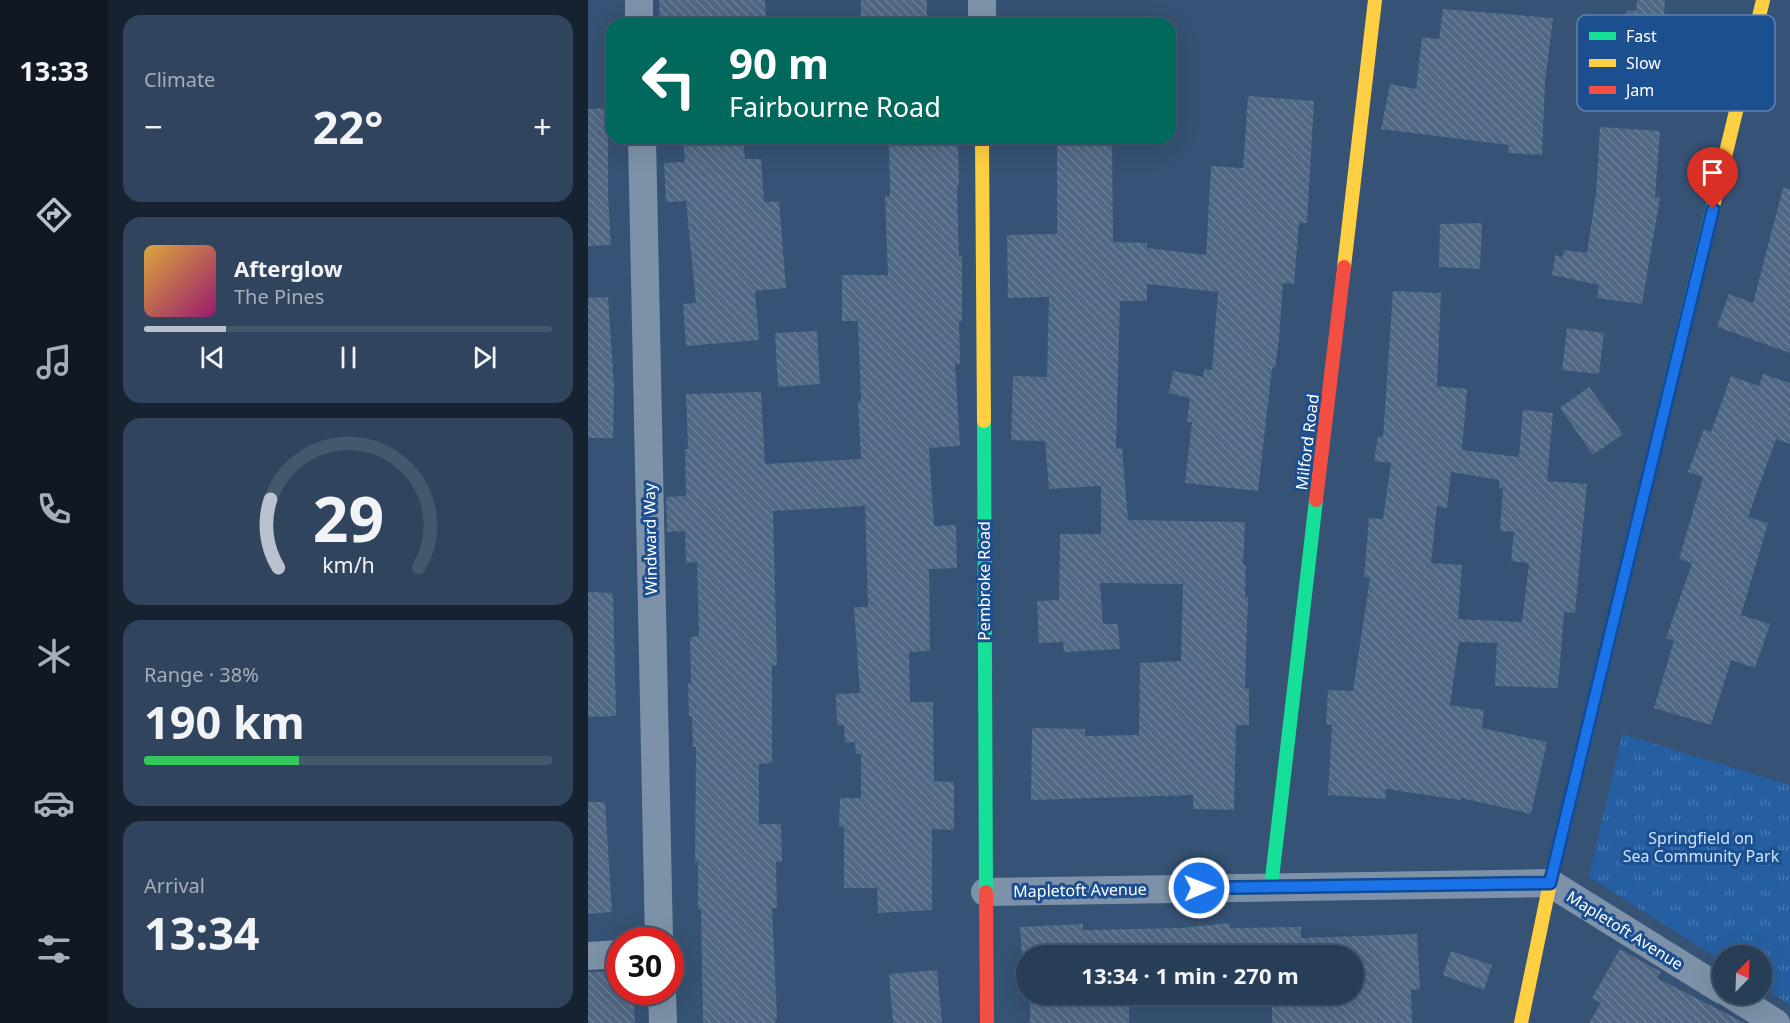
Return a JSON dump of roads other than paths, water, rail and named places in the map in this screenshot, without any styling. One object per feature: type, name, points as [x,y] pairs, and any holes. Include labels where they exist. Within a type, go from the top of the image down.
[{"type":"street","points":[[639,0],[639,18]]},
{"type":"street","points":[[982,0],[982,18]]},
{"type":"street","name":"Milford Road","points":[[1271,887],[1375,0]]},
{"type":"street","points":[[1759,15],[1763,0]]},
{"type":"street","points":[[1521,1023],[1550,883],[1736,111]]},
{"type":"street","name":"Windward Way","points":[[642,144],[659,927]]},
{"type":"street","name":"Pembroke Road","points":[[982,144],[987,1023]]},
{"type":"street","name":"Mapletoft Avenue","points":[[985,892],[1550,883],[1712,984]]},
{"type":"street","points":[[588,956],[606,955]]},
{"type":"street","points":[[662,1005],[663,1023]]},
{"type":"street","points":[[1747,1005],[1776,1023]]},
{"type":"park label","name":"Springfield on Sea Community Park","points":[[1701,847]]}]
